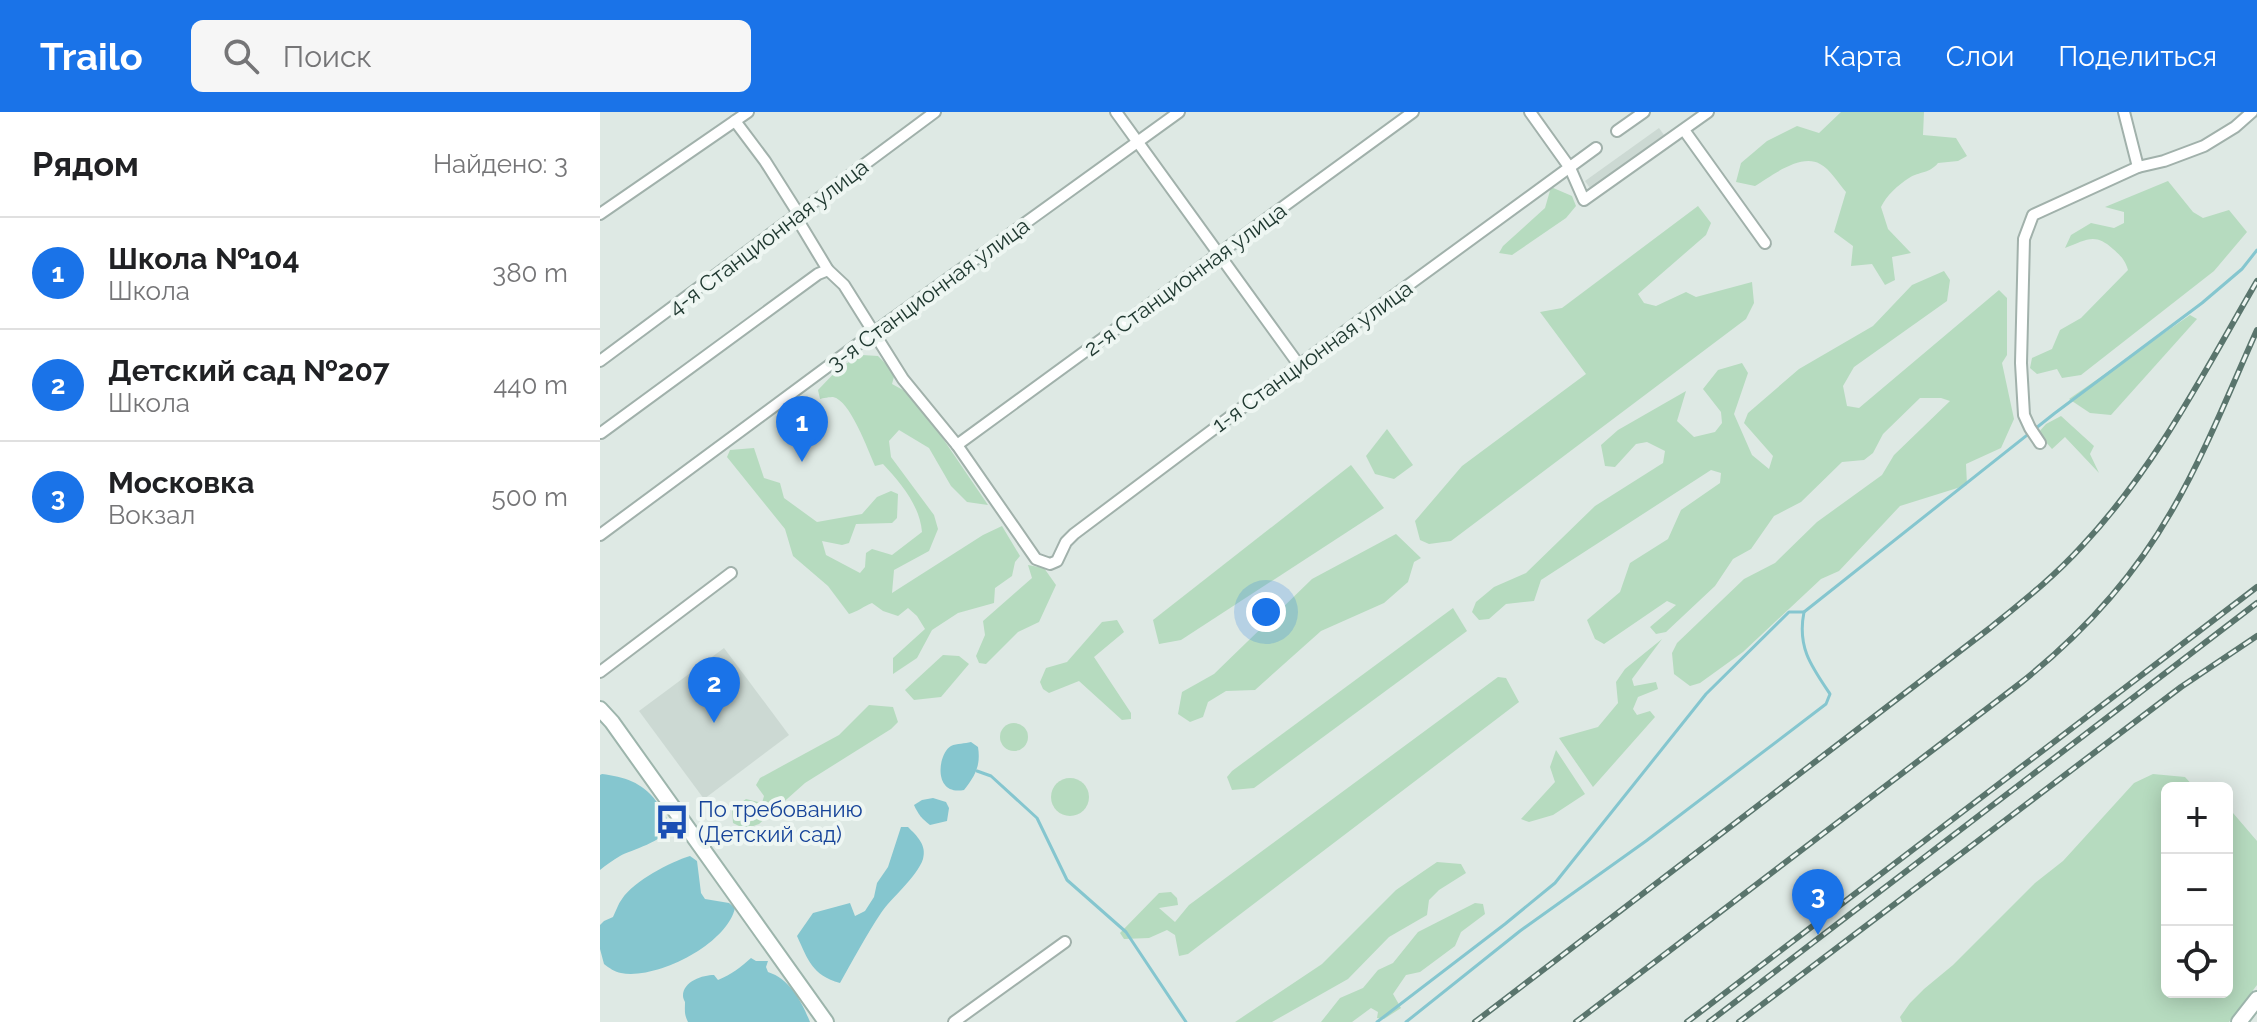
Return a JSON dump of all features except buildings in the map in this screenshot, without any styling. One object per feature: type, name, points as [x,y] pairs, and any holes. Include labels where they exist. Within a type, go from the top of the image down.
[{"type":"street","points":[[600,214],[748,112]]},
{"type":"street","name":"4-я Станционная улица","points":[[600,361],[935,112]]},
{"type":"street","points":[[1116,112],[1299,365]]},
{"type":"street","name":"3-я Станционная улица","points":[[600,535],[1179,112]]},
{"type":"street","name":"2-я Станционная улица","points":[[957,445],[1413,112]]},
{"type":"street","points":[[1530,112],[1570,168],[1584,200],[1708,112]]},
{"type":"street","points":[[1617,131],[1644,112]]},
{"type":"street","points":[[2124,112],[2138,167]]},
{"type":"street","points":[[2040,443],[2024,415],[2021,363],[2024,239],[2033,215],[2138,167],[2204,146],[2235,127],[2252,112]]},
{"type":"street","points":[[735,121],[796,210],[796,217],[828,270],[844,285],[903,379],[957,445]]},
{"type":"street","points":[[1684,130],[1765,243]]},
{"type":"street","name":"1-я Станционная улица","points":[[957,445],[1036,559],[1050,564],[1057,561],[1066,542],[1074,534],[1596,148]]},
{"type":"street","points":[[601,433],[818,274],[828,270]]},
{"type":"street","points":[[600,672],[731,573]]},
{"type":"street","points":[[600,709],[826,1022]]},
{"type":"street","points":[[954,1022],[1065,942]]},
{"type":"street","points":[[2239,1022],[2257,999]]},
{"type":"shaded area","points":[[1659,128],[1664,135],[1590,188],[1585,181]]},
{"type":"shaded area","points":[[724,648],[789,735],[704,799],[639,711]]},
{"type":"green space","points":[[1841,112],[1924,112],[1923,135],[1956,138],[1967,156],[1958,161],[1938,163],[1909,178],[1883,203],[1881,207],[1888,229],[1911,253],[1892,257],[1895,280],[1885,285],[1872,264],[1851,266],[1853,246],[1834,232],[1846,192],[1824,166],[1804,161],[1786,167],[1755,186],[1736,182],[1741,163],[1767,141],[1797,126],[1819,133]]},
{"type":"green space","points":[[2168,181],[2193,212],[2203,218],[2229,210],[2247,232],[2214,271],[2081,375],[2062,378],[2057,369],[2037,374],[2030,368],[2032,358],[2052,349],[2060,330],[2081,318],[2128,270],[2120,256],[2101,241],[2090,239],[2065,248],[2071,235],[2091,223],[2114,228],[2124,223],[2124,212],[2105,207]]},
{"type":"green space","points":[[1551,187],[1572,196],[1576,206],[1566,218],[1512,255],[1499,253],[1545,208]]},
{"type":"green space","points":[[1698,206],[1711,223],[1706,235],[1638,294],[1644,303],[1656,306],[1686,292],[1696,297],[1752,282],[1754,303],[1746,319],[1451,541],[1429,544],[1420,540],[1415,521],[1462,466],[1586,374],[1540,312],[1562,308]]},
{"type":"green space","points":[[1944,271],[1950,280],[1947,301],[1854,367],[1843,386],[1847,406],[1859,408],[1999,290],[2007,298],[2007,355],[2002,363],[2014,419],[2001,448],[1966,464],[1967,485],[1900,506],[1839,571],[1821,579],[1743,652],[1700,683],[1690,686],[1674,674],[1672,653],[1677,643],[1744,579],[1775,563],[1817,522],[1882,475],[1894,455],[1950,401],[1920,398],[1883,434],[1873,453],[1864,460],[1842,462],[1801,502],[1774,516],[1751,549],[1733,559],[1715,586],[1666,632],[1656,634],[1650,627],[1676,605],[1667,601],[1604,644],[1595,639],[1587,620],[1620,592],[1630,563],[1668,539],[1681,510],[1720,483],[1721,473],[1711,470],[1541,580],[1534,601],[1506,604],[1489,619],[1479,620],[1472,612],[1476,602],[1494,587],[1526,573],[1595,506],[1663,463],[1665,451],[1647,442],[1636,444],[1615,467],[1605,466],[1601,445],[1618,430],[1686,391],[1677,421],[1694,437],[1715,432],[1722,423],[1721,412],[1703,389],[1718,370],[1742,363],[1748,373],[1734,414],[1752,455],[1769,469],[1773,456],[1744,423],[1748,413],[1799,369],[1873,326],[1912,285]]},
{"type":"green space","points":[[2190,315],[2197,319],[2111,415],[2090,413],[2069,399]]},
{"type":"green space","points":[[862,355],[878,356],[895,373],[892,384],[914,396],[988,505],[967,502],[951,486],[929,448],[899,430],[889,441],[891,457],[934,515],[938,529],[929,551],[894,570],[892,593],[1002,526],[1020,556],[1015,562],[1012,576],[995,588],[994,603],[958,613],[932,630],[917,658],[893,674],[893,658],[925,629],[917,616],[908,608],[898,616],[872,603],[849,614],[828,586],[793,556],[785,529],[727,457],[730,450],[754,448],[764,478],[780,483],[784,498],[817,522],[862,514],[877,497],[891,491],[898,494],[897,518],[892,523],[856,524],[849,543],[842,545],[822,541],[826,555],[860,573],[865,567],[866,553],[872,549],[892,555],[922,532],[918,513],[890,471],[883,464],[875,466],[846,407],[833,397],[820,399],[818,390],[840,367]]},
{"type":"green space","points":[[2061,416],[2094,446],[2090,454],[2099,473],[2065,437],[2052,449],[2038,433],[2046,424]]},
{"type":"green space","points":[[1387,429],[1413,465],[1394,479],[1375,474],[1366,456]]},
{"type":"green space","points":[[1351,465],[1384,508],[1181,640],[1159,644],[1153,620]]},
{"type":"green space","points":[[1396,534],[1421,558],[1414,562],[1408,582],[1384,603],[1321,631],[1255,690],[1226,691],[1208,702],[1203,717],[1190,722],[1178,714],[1182,692],[1214,674],[1312,579]]},
{"type":"green space","points":[[1028,565],[1044,568],[1056,585],[1039,622],[1018,632],[986,664],[979,663],[976,656],[985,635],[983,621],[1032,578]]},
{"type":"green space","points":[[1453,608],[1467,631],[1254,788],[1232,790],[1227,777],[1232,771]]},
{"type":"green space","points":[[1117,620],[1124,632],[1094,657],[1131,713],[1131,719],[1122,720],[1079,681],[1049,693],[1043,689],[1040,682],[1046,668],[1067,662],[1102,622]]},
{"type":"green space","points":[[1662,639],[1632,679],[1634,686],[1656,682],[1658,689],[1638,697],[1633,709],[1637,715],[1650,711],[1655,717],[1593,787],[1559,738],[1598,727],[1618,703],[1616,682],[1625,669]]},
{"type":"green space","points":[[943,655],[959,656],[969,664],[941,697],[914,700],[905,690]]},
{"type":"green space","points":[[1498,677],[1506,678],[1519,702],[1188,954],[1179,956],[1175,935],[1167,930],[1149,938],[1124,939],[1120,933],[1159,893],[1171,892],[1177,898],[1178,905],[1159,908],[1175,922],[1189,905]]},
{"type":"green space","points":[[869,705],[893,707],[898,722],[805,783],[759,824],[745,829],[733,823],[732,809],[746,799],[762,803],[764,796],[756,785],[760,778],[839,735]]},
{"type":"green space","points":[[1014,723],[1024,727],[1028,737],[1024,747],[1014,751],[1004,747],[1000,737],[1004,727]]},
{"type":"green space","points":[[1556,750],[1585,794],[1553,815],[1529,822],[1521,819],[1555,782],[1550,767]]},
{"type":"green space","points":[[2153,774],[2185,777],[2190,782],[2161,782],[2161,998],[2233,998],[2233,813],[2257,841],[2257,985],[2229,1022],[1902,1022],[1900,1017],[1910,1003],[2035,883],[2063,861],[2134,783]]},
{"type":"green space","points":[[1070,778],[1083,784],[1089,797],[1083,810],[1070,816],[1057,810],[1051,797],[1057,784]]},
{"type":"green space","points":[[1437,862],[1461,864],[1466,873],[1439,890],[1429,900],[1427,915],[1389,937],[1348,979],[1272,1022],[1235,1022],[1322,964],[1396,890]]},
{"type":"green space","points":[[1475,903],[1483,904],[1485,914],[1461,932],[1455,946],[1420,972],[1406,975],[1393,994],[1401,1008],[1384,1019],[1377,1018],[1378,1012],[1371,1008],[1352,1022],[1321,1022],[1340,998],[1363,988],[1378,970],[1393,963],[1418,932]]},
{"type":"water","points":[[971,742],[978,747],[979,760],[971,780],[964,790],[947,787],[942,781],[943,757],[951,746]]},
{"type":"water","points":[[600,775],[625,779],[645,789],[660,807],[668,828],[661,837],[620,856],[600,870]]},
{"type":"water","points":[[933,798],[946,802],[949,808],[947,821],[930,825],[914,805]]},
{"type":"water","points":[[901,827],[908,827],[922,845],[924,854],[920,866],[881,913],[840,983],[831,980],[812,966],[797,936],[813,913],[850,903],[855,916],[865,911],[888,867]]},
{"type":"water","points":[[690,856],[697,861],[701,893],[705,899],[729,903],[735,908],[729,921],[705,946],[671,965],[636,974],[612,970],[604,964],[600,949],[600,925],[613,917],[628,892],[644,879]]},
{"type":"water","points":[[751,958],[768,961],[768,972],[789,986],[810,1022],[688,1022],[683,996],[686,986],[705,976],[714,975],[718,980]]},
{"type":"waterway","points":[[1377,1022],[1555,883],[1706,694],[1789,612],[1804,612],[2055,413],[2202,303],[2242,269],[2257,250]]},
{"type":"waterway","points":[[1406,1022],[1520,931],[1646,841],[1826,704],[1830,694],[1804,646],[1804,612]]},
{"type":"waterway","points":[[977,771],[991,776],[1037,818],[1067,880],[1126,932],[1186,1022]]},
{"type":"railway","points":[[1475,1022],[2038,589],[2109,516],[2156,452],[2257,281]]},
{"type":"railway","points":[[1576,1022],[2018,685],[2083,627],[2122,584],[2171,512],[2206,446],[2257,330]]},
{"type":"railway","points":[[1687,1022],[2257,587]]},
{"type":"railway","points":[[1709,1022],[2257,603]]},
{"type":"railway","points":[[1739,1022],[2181,687],[2257,636]]},
{"type":"place","name":"Школа №104","points":[[802,462]]},
{"type":"place","name":"Детский сад №207","points":[[714,723]]},
{"type":"place","name":"По требованию (Детский сад)","points":[[672,822]]},
{"type":"place","name":"Московка","points":[[1818,935]]}]
